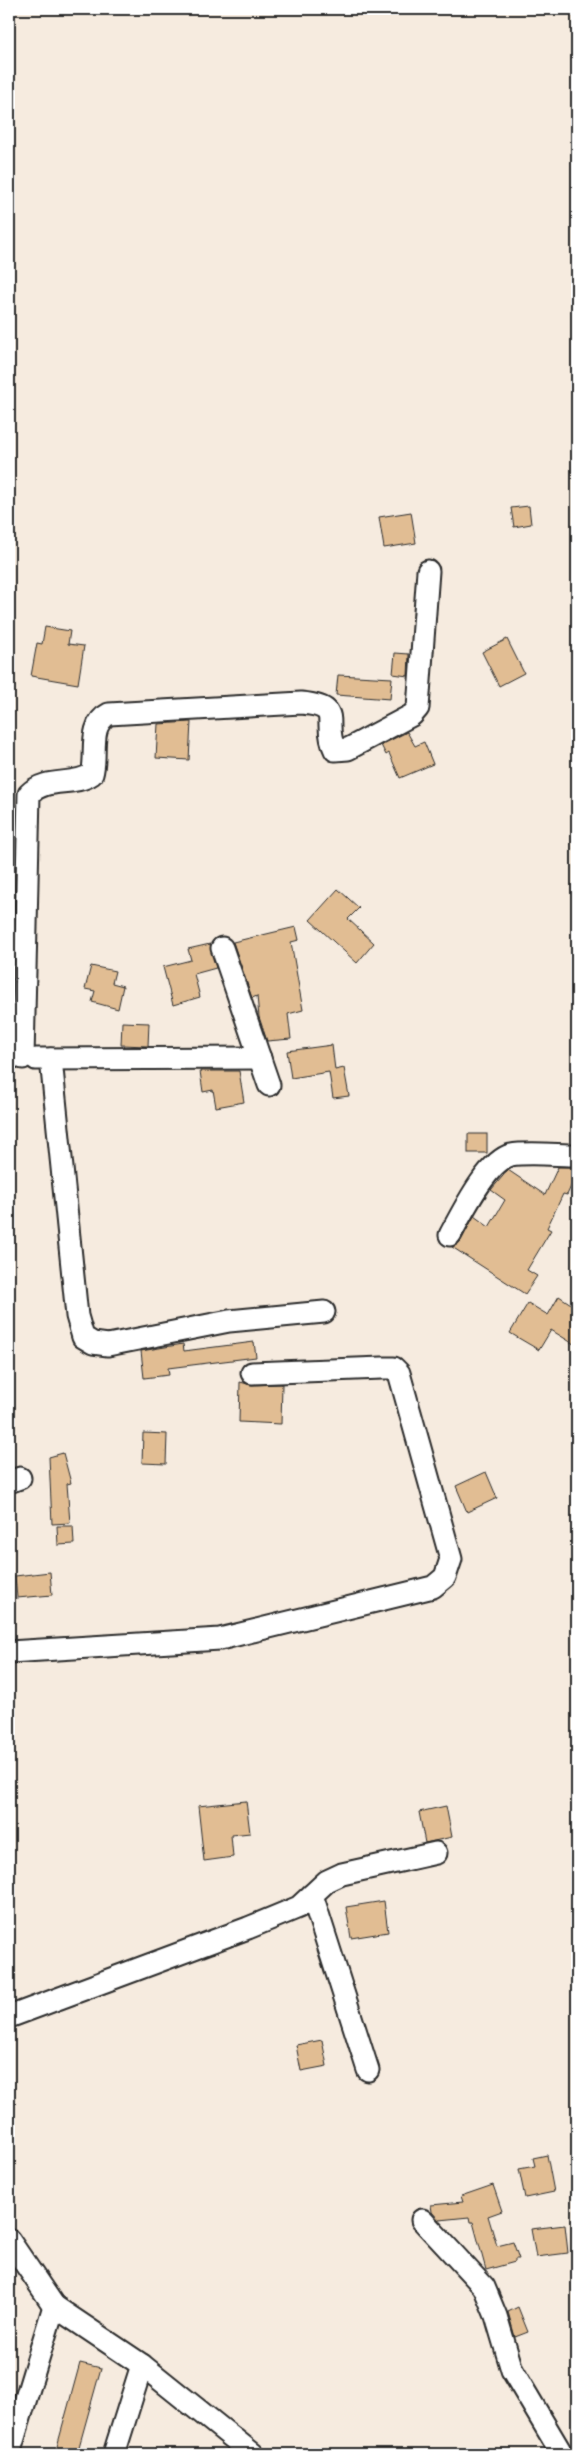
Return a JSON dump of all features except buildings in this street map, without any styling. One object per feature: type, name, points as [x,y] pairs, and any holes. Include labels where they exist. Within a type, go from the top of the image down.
[{"type":"street","points":[[260,1058],[16,1058],[29,794],[36,787],[47,783],[85,779],[92,774],[95,767],[96,730],[99,722],[109,714],[302,703],[317,704],[326,707],[329,712],[330,737],[335,750],[348,749],[412,715],[418,708],[428,571]]},
{"type":"street","points":[[222,948],[269,1085]]},
{"type":"street","points":[[51,1059],[77,1316],[83,1337],[93,1343],[108,1345],[229,1321],[324,1312]]},
{"type":"street","points":[[450,1235],[474,1190],[496,1165],[509,1156],[577,1155]]},
{"type":"street","points":[[9,1652],[220,1639],[433,1587],[445,1577],[451,1560],[398,1373],[394,1368],[252,1373]]},
{"type":"street","points":[[9,2016],[248,1928],[299,1907],[327,1881],[342,1874],[436,1853]]},
{"type":"street","points":[[312,1895],[368,2070]]},
{"type":"street","points":[[422,2220],[484,2287],[496,2316],[512,2370],[562,2454]]},
{"type":"street","points":[[9,2240],[54,2306],[142,2365],[242,2450]]},
{"type":"street","points":[[9,2454],[54,2306]]},
{"type":"street","points":[[114,2454],[142,2365]]}]
